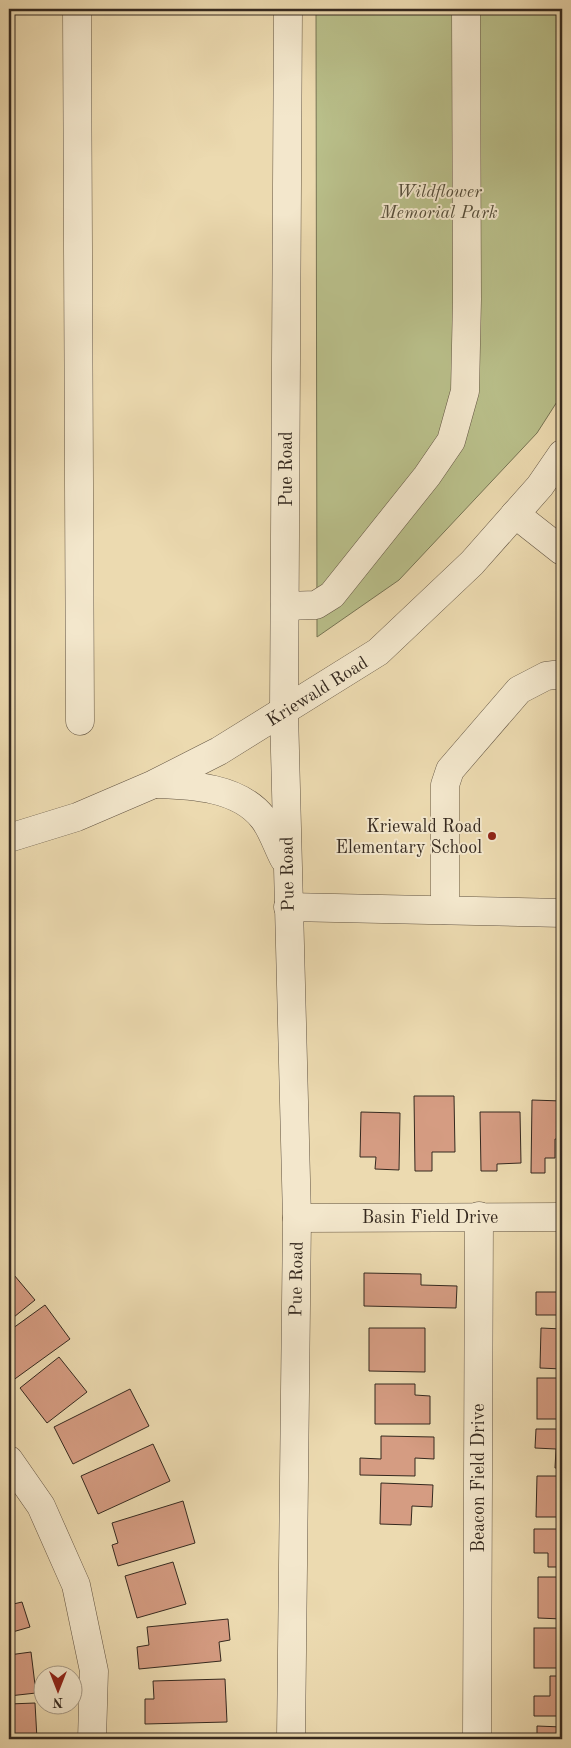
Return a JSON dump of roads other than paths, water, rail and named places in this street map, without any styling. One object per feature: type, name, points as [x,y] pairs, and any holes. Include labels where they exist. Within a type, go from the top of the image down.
[{"type":"street","points":[[77,9],[80,720]]},
{"type":"street","name":"Pue Road","points":[[288,9],[284,712],[297,1218],[291,1739]]},
{"type":"street","points":[[285,606],[316,605],[332,595],[427,476],[451,442],[465,391],[467,299],[466,9]]},
{"type":"street","name":"Kriewald Road","points":[[9,838],[77,817],[154,784],[219,751],[378,652],[472,563],[540,486],[562,454]]},
{"type":"street","points":[[515,514],[562,551]]},
{"type":"street","points":[[445,910],[445,786],[450,770],[519,690],[546,676],[562,674]]},
{"type":"street","points":[[154,784],[192,786],[234,797],[250,805],[263,818],[287,866]]},
{"type":"street","points":[[288,907],[562,913]]},
{"type":"street","name":"Beacon Field Drive","points":[[477,1739],[479,1216]]},
{"type":"street","name":"Basin Field Drive","points":[[297,1218],[562,1217]]},
{"type":"street","points":[[9,1460],[41,1506],[76,1585],[94,1671],[92,1739]]},
{"type":"place","name":"Kriewald Road Elementary School","points":[[492,836]]},
{"type":"park label","name":"Wildflower Memorial Park","points":[[439,201]]}]
